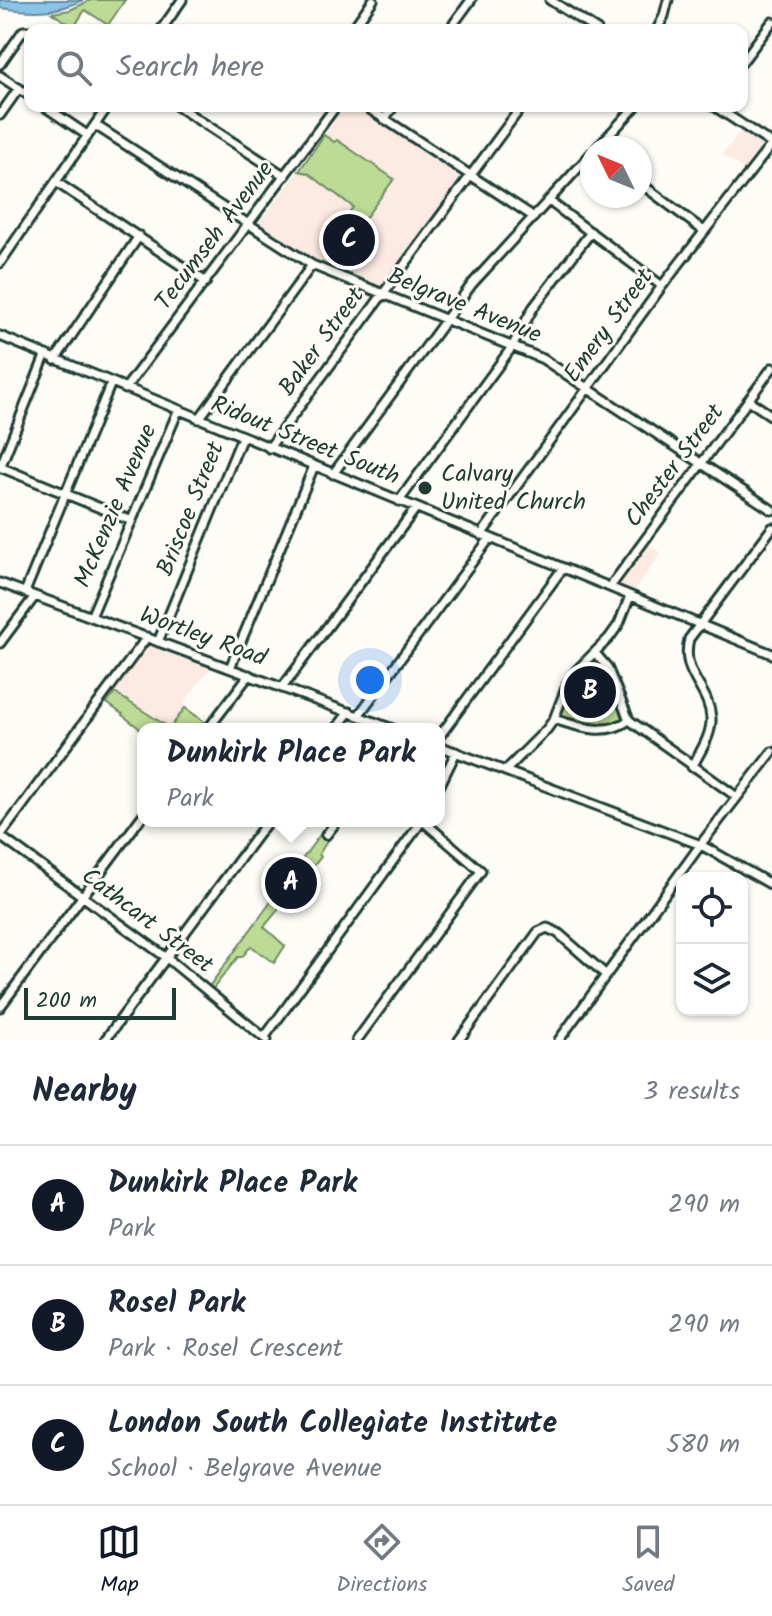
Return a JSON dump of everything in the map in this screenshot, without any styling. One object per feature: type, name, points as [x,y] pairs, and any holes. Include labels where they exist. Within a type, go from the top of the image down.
[{"type":"street","points":[[165,24],[182,0]]},
{"type":"street","points":[[356,24],[373,0]]},
{"type":"street","points":[[453,24],[471,0]]},
{"type":"street","points":[[550,0],[581,24]]},
{"type":"street","points":[[660,24],[670,0]]},
{"type":"street","points":[[748,54],[772,22]]},
{"type":"street","points":[[0,64],[24,35]]},
{"type":"street","points":[[0,76],[24,92]]},
{"type":"street","points":[[0,115],[19,88]]},
{"type":"street","points":[[53,112],[87,135]]},
{"type":"street","points":[[0,263],[104,112]]},
{"type":"street","points":[[186,112],[285,176]]},
{"type":"street","name":"Tecumseh Avenue","points":[[125,389],[332,112]]},
{"type":"street","points":[[374,112],[534,217]]},
{"type":"street","points":[[384,119],[389,112]]},
{"type":"street","name":"Baker Street","points":[[269,448],[518,112]]},
{"type":"street","points":[[608,136],[630,112]]},
{"type":"street","points":[[723,112],[772,144]]},
{"type":"street","name":"Belgrave Avenue","points":[[95,125],[312,265],[543,359],[772,510]]},
{"type":"street","name":"Emery Street","points":[[481,535],[662,286],[772,144]]},
{"type":"street","points":[[333,474],[472,284],[580,166]]},
{"type":"street","points":[[56,182],[206,282]]},
{"type":"street","points":[[652,192],[704,231]]},
{"type":"street","points":[[549,201],[662,286]]},
{"type":"street","points":[[399,501],[512,347],[533,308],[591,232]]},
{"type":"street","points":[[55,360],[139,236]]},
{"type":"street","points":[[199,419],[312,265]]},
{"type":"street","name":"Ridout Street South","points":[[0,336],[772,654]]},
{"type":"street","points":[[45,356],[0,467],[132,521]]},
{"type":"street","name":"Chester Street","points":[[610,587],[772,368]]},
{"type":"street","points":[[25,592],[111,383]]},
{"type":"street","points":[[748,400],[772,416]]},
{"type":"street","name":"McKenzie Avenue","points":[[91,617],[178,411]]},
{"type":"street","name":"Briscoe Street","points":[[158,642],[242,437]]},
{"type":"street","points":[[230,668],[314,466]]},
{"type":"street","points":[[282,688],[416,508]]},
{"type":"street","points":[[692,767],[705,743],[711,718],[688,666],[686,651],[689,639],[772,528]]},
{"type":"street","points":[[358,716],[490,538]]},
{"type":"street","points":[[445,729],[563,568]]},
{"type":"street","name":"Wortley Road","points":[[0,583],[377,723]]},
{"type":"street","points":[[0,643],[35,596]]},
{"type":"street","points":[[505,771],[554,719],[568,683],[619,624],[630,596]]},
{"type":"street","points":[[0,836],[147,637]]},
{"type":"street","points":[[595,653],[607,667],[629,720],[737,797]]},
{"type":"street","points":[[213,723],[249,675]]},
{"type":"street","points":[[341,723],[349,712]]},
{"type":"street","points":[[554,719],[572,726],[608,730],[618,728],[629,720]]},
{"type":"street","points":[[445,748],[701,845],[772,885]]},
{"type":"street","points":[[445,775],[456,752]]},
{"type":"street","points":[[559,1040],[772,752]]},
{"type":"street","points":[[0,1007],[137,823]]},
{"type":"street","points":[[105,1040],[264,827]]},
{"type":"street","points":[[326,835],[332,827]]},
{"type":"street","points":[[265,1039],[418,827]]},
{"type":"street","points":[[357,1040],[481,871],[429,827]]},
{"type":"street","name":"Cathcart Street","points":[[0,836],[167,958],[265,1039]]},
{"type":"street","points":[[459,1040],[538,932],[547,928],[558,933],[606,975]]},
{"type":"shaded area","points":[[340,112],[363,112],[462,178],[382,287],[304,255],[258,224],[299,171],[308,173],[354,207],[349,214],[360,225],[336,140],[334,142],[324,135]]},
{"type":"shaded area","points":[[741,131],[762,145],[744,170],[722,154]]},
{"type":"shaded area","points":[[648,544],[661,553],[633,592],[618,585]]},
{"type":"shaded area","points":[[149,643],[212,665],[183,704],[207,723],[137,723],[137,727],[104,702]]},
{"type":"green space","points":[[91,0],[125,0],[109,24],[85,10],[76,24],[69,24],[52,13],[70,10]]},
{"type":"green space","points":[[324,135],[334,142],[337,140],[394,179],[360,225],[348,214],[353,207],[308,173],[299,171]]},
{"type":"green space","points":[[593,660],[601,665],[609,680],[622,721],[590,724],[560,716],[570,685]]},
{"type":"green space","points":[[115,693],[162,723],[137,723],[137,726],[107,703]]},
{"type":"green space","points":[[185,708],[206,723],[174,723]]},
{"type":"green space","points":[[326,827],[336,827],[319,854],[321,857],[264,927],[285,946],[274,963],[251,946],[242,957],[238,957],[212,990],[208,988]]},
{"type":"water","points":[[0,0],[83,0],[62,8],[32,11],[0,8]]},
{"type":"place","name":"London South Collegiate Institute","points":[[349,240]]},
{"type":"place","name":"Calvary United Church","points":[[425,488]]},
{"type":"place","name":"Rosel Park","points":[[590,692]]},
{"type":"place","name":"Dunkirk Place Park","points":[[291,883]]}]
